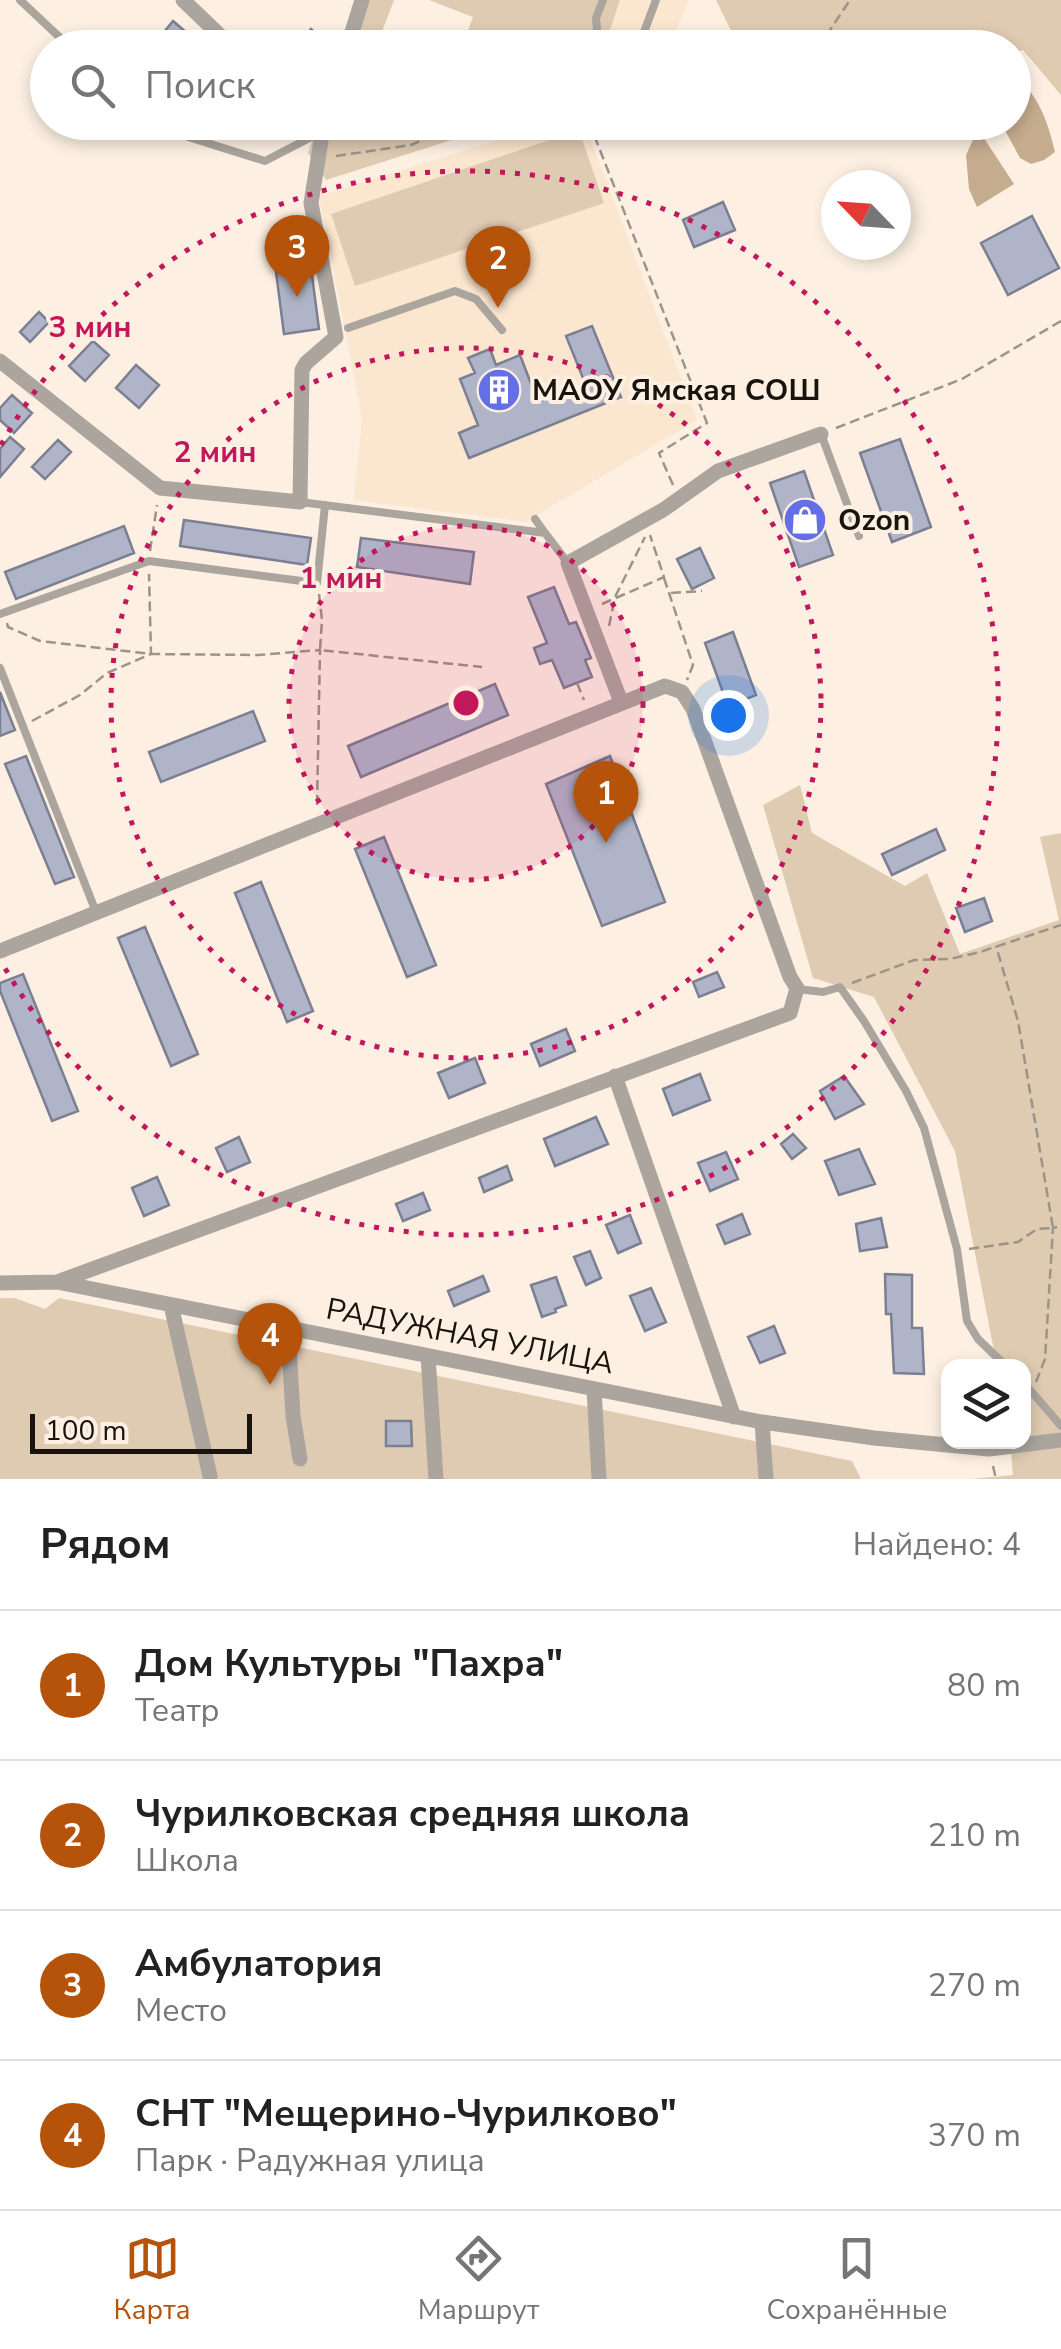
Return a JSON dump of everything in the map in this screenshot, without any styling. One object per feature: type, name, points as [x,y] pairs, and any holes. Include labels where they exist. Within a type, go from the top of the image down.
[{"type":"street","points":[[184,0],[215,30]]},
{"type":"street","points":[[353,30],[362,0]]},
{"type":"street","points":[[0,361],[160,488],[300,502],[302,370],[336,338],[311,202],[318,140]]},
{"type":"street","points":[[621,702],[568,563],[663,510],[718,471],[821,434]]},
{"type":"street","points":[[0,951],[665,686],[682,692],[693,709],[797,988],[790,1013],[57,1282],[0,1283]]},
{"type":"street","points":[[615,1076],[734,1417]]},
{"type":"street","name":"РАДУЖНАЯ УЛИЦА","points":[[57,1282],[762,1422],[990,1449],[1061,1440]]},
{"type":"street","points":[[172,1305],[210,1476]]},
{"type":"street","points":[[288,1328],[293,1416],[300,1459]]},
{"type":"street","points":[[428,1356],[436,1479]]},
{"type":"street","points":[[594,1389],[599,1479]]},
{"type":"street","points":[[762,1422],[766,1479]]},
{"type":"lane","points":[[20,0],[52,30]]},
{"type":"lane","points":[[597,30],[602,0]]},
{"type":"lane","points":[[645,30],[656,0]]},
{"type":"lane","points":[[196,140],[266,161],[298,140]]},
{"type":"lane","points":[[348,328],[455,292],[476,299],[502,330]]},
{"type":"lane","points":[[821,434],[859,536]]},
{"type":"lane","points":[[300,502],[544,533]]},
{"type":"lane","points":[[2,614],[149,561],[317,582],[326,505]]},
{"type":"lane","points":[[535,519],[568,563]]},
{"type":"lane","points":[[0,668],[96,912]]},
{"type":"lane","points":[[797,988],[824,992],[840,988],[906,1090],[924,1128],[958,1249],[967,1321],[978,1340],[998,1359]]},
{"type":"lane","points":[[1032,1392],[1061,1426]]},
{"type":"path","points":[[830,30],[850,0]]},
{"type":"path","points":[[326,158],[423,140]]},
{"type":"path","points":[[596,140],[707,423],[659,453],[678,498]]},
{"type":"path","points":[[821,434],[962,379],[1061,321]]},
{"type":"path","points":[[151,654],[149,561],[160,488]]},
{"type":"path","points":[[604,654],[615,597],[648,530],[693,666],[682,692]]},
{"type":"path","points":[[587,612],[664,577]]},
{"type":"path","points":[[317,582],[322,620],[317,824]]},
{"type":"path","points":[[669,593],[702,591]]},
{"type":"path","points":[[2,614],[8,627],[40,642],[151,654],[258,655],[320,650],[482,667]]},
{"type":"path","points":[[23,726],[80,695],[107,673],[151,654]]},
{"type":"path","points":[[578,683],[589,715]]},
{"type":"path","points":[[840,988],[914,960],[950,958],[1061,926]]},
{"type":"path","points":[[996,946],[1024,1052],[1054,1228],[1045,1358],[1032,1392]]},
{"type":"path","points":[[958,1249],[979,1250],[1018,1242],[1037,1229],[1061,1226]]},
{"type":"shaded area","points":[[359,0],[394,0],[383,30],[349,30]]},
{"type":"shaded area","points":[[429,0],[620,0],[610,30],[468,30],[473,17]]},
{"type":"shaded area","points":[[620,0],[689,0],[676,30],[610,30]]},
{"type":"shaded area","points":[[716,0],[1061,0],[1061,95],[1031,59],[1031,30],[731,30]]},
{"type":"shaded area","points":[[1031,93],[1055,152],[1031,164],[1020,158],[1010,140],[1031,140]]},
{"type":"shaded area","points":[[312,140],[452,140],[326,180],[308,153]]},
{"type":"shaded area","points":[[498,140],[590,140],[697,420],[525,522],[354,500],[362,419],[319,196]]},
{"type":"shaded area","points":[[549,140],[582,140],[604,203],[355,286],[331,214]]},
{"type":"shaded area","points":[[973,140],[985,140],[1014,184],[977,207],[969,189],[966,155]]},
{"type":"shaded area","points":[[800,785],[812,833],[905,886],[927,873],[960,954],[1059,920],[1040,837],[1061,833],[1061,1479],[972,1479],[1013,1475],[1011,1449],[1031,1449],[1031,1359],[996,1359],[955,1151],[874,997],[813,978],[763,805]]},
{"type":"shaded area","points":[[0,1298],[15,1298],[45,1309],[59,1298],[852,1461],[861,1479],[0,1479]]},
{"type":"building","points":[[173,21],[184,30],[166,30]]},
{"type":"building","points":[[723,202],[735,230],[694,247],[683,220]]},
{"type":"building","points":[[1032,216],[1059,268],[1008,295],[981,243]]},
{"type":"building","points":[[310,260],[319,329],[284,334],[275,264]]},
{"type":"building","points":[[39,312],[49,322],[30,342],[20,332]]},
{"type":"building","name":"МАОУ Ямская СОШ","points":[[592,326],[621,397],[469,458],[459,433],[478,425],[460,379],[475,373],[468,358],[490,349],[496,365],[520,355],[538,402],[585,383],[566,336]]},
{"type":"building","points":[[93,341],[109,355],[85,381],[69,366]]},
{"type":"building","points":[[136,365],[159,385],[139,408],[116,388]]},
{"type":"building","points":[[12,395],[32,413],[14,433],[0,420],[0,408]]},
{"type":"building","points":[[10,437],[24,449],[0,477],[0,449]]},
{"type":"building","points":[[900,439],[931,527],[892,542],[860,453]]},
{"type":"building","points":[[58,440],[71,452],[45,479],[32,467]]},
{"type":"building","points":[[804,471],[833,555],[799,567],[770,483]]},
{"type":"building","points":[[184,520],[311,538],[307,565],[180,546]]},
{"type":"building","points":[[124,526],[134,553],[16,599],[5,572]]},
{"type":"building","points":[[361,538],[474,552],[470,584],[357,567]]},
{"type":"building","points":[[700,548],[714,578],[692,589],[677,559]]},
{"type":"building","points":[[554,587],[569,624],[576,622],[591,658],[585,660],[592,677],[564,688],[552,660],[540,664],[534,648],[547,643],[528,597]]},
{"type":"building","points":[[733,632],[756,695],[728,706],[705,643]]},
{"type":"building","points":[[495,684],[508,715],[361,777],[348,746]]},
{"type":"building","points":[[0,692],[15,730],[0,736]]},
{"type":"building","points":[[253,711],[265,741],[161,782],[149,752]]},
{"type":"building","points":[[26,756],[74,877],[55,884],[5,764]]},
{"type":"building","points":[[610,756],[665,902],[602,926],[546,784]]},
{"type":"building","points":[[936,829],[945,850],[892,875],[882,854]]},
{"type":"building","points":[[384,837],[436,965],[407,977],[355,849]]},
{"type":"building","points":[[261,882],[313,1011],[287,1022],[235,893]]},
{"type":"building","points":[[984,898],[992,921],[965,932],[956,908]]},
{"type":"building","points":[[145,927],[198,1054],[171,1066],[118,938]]},
{"type":"building","points":[[717,972],[724,987],[699,997],[693,982]]},
{"type":"building","points":[[23,974],[78,1111],[52,1121],[0,991],[0,983]]},
{"type":"building","points":[[566,1029],[575,1051],[540,1066],[531,1044]]},
{"type":"building","points":[[475,1058],[485,1083],[449,1098],[438,1073]]},
{"type":"building","points":[[700,1074],[710,1100],[673,1115],[663,1089]]},
{"type":"building","points":[[844,1076],[864,1104],[835,1119],[820,1091]]},
{"type":"building","points":[[596,1117],[608,1144],[555,1166],[544,1139]]},
{"type":"building","points":[[793,1134],[806,1148],[792,1159],[781,1144]]},
{"type":"building","points":[[239,1137],[250,1162],[227,1172],[216,1148]]},
{"type":"building","points":[[859,1149],[875,1184],[839,1195],[825,1161]]},
{"type":"building","points":[[726,1152],[738,1179],[710,1191],[698,1163]]},
{"type":"building","points":[[507,1166],[512,1180],[484,1192],[479,1178]]},
{"type":"building","points":[[157,1177],[169,1205],[144,1216],[132,1188]]},
{"type":"building","points":[[423,1193],[430,1210],[403,1221],[396,1204]]},
{"type":"building","points":[[742,1214],[750,1234],[725,1244],[717,1225]]},
{"type":"building","points":[[630,1215],[641,1243],[618,1253],[606,1225]]},
{"type":"building","points":[[881,1218],[887,1247],[860,1251],[856,1224]]},
{"type":"building","points":[[590,1251],[601,1278],[586,1285],[574,1257]]},
{"type":"building","points":[[885,1274],[912,1275],[912,1328],[922,1328],[924,1374],[894,1373]]},
{"type":"building","points":[[483,1276],[489,1291],[454,1306],[448,1291]]},
{"type":"building","points":[[556,1277],[566,1305],[542,1317],[531,1285]]},
{"type":"building","points":[[651,1288],[666,1322],[645,1331],[630,1296]]},
{"type":"building","points":[[774,1326],[785,1353],[760,1363],[748,1337]]},
{"type":"building","points":[[386,1421],[411,1421],[412,1446],[386,1446]]},
{"type":"place","name":"Амбулатория","points":[[297,297]]},
{"type":"place","name":"Чурилковская средняя школа","points":[[498,308]]},
{"type":"place","name":"МАОУ Ямская СОШ","points":[[499,390]]},
{"type":"place","name":"Ozon","points":[[805,520]]},
{"type":"place","name":"Дом Культуры \"Пахра\"","points":[[606,843]]},
{"type":"place","name":"СНТ \"Мещерино-Чурилково\"","points":[[270,1385]]}]
